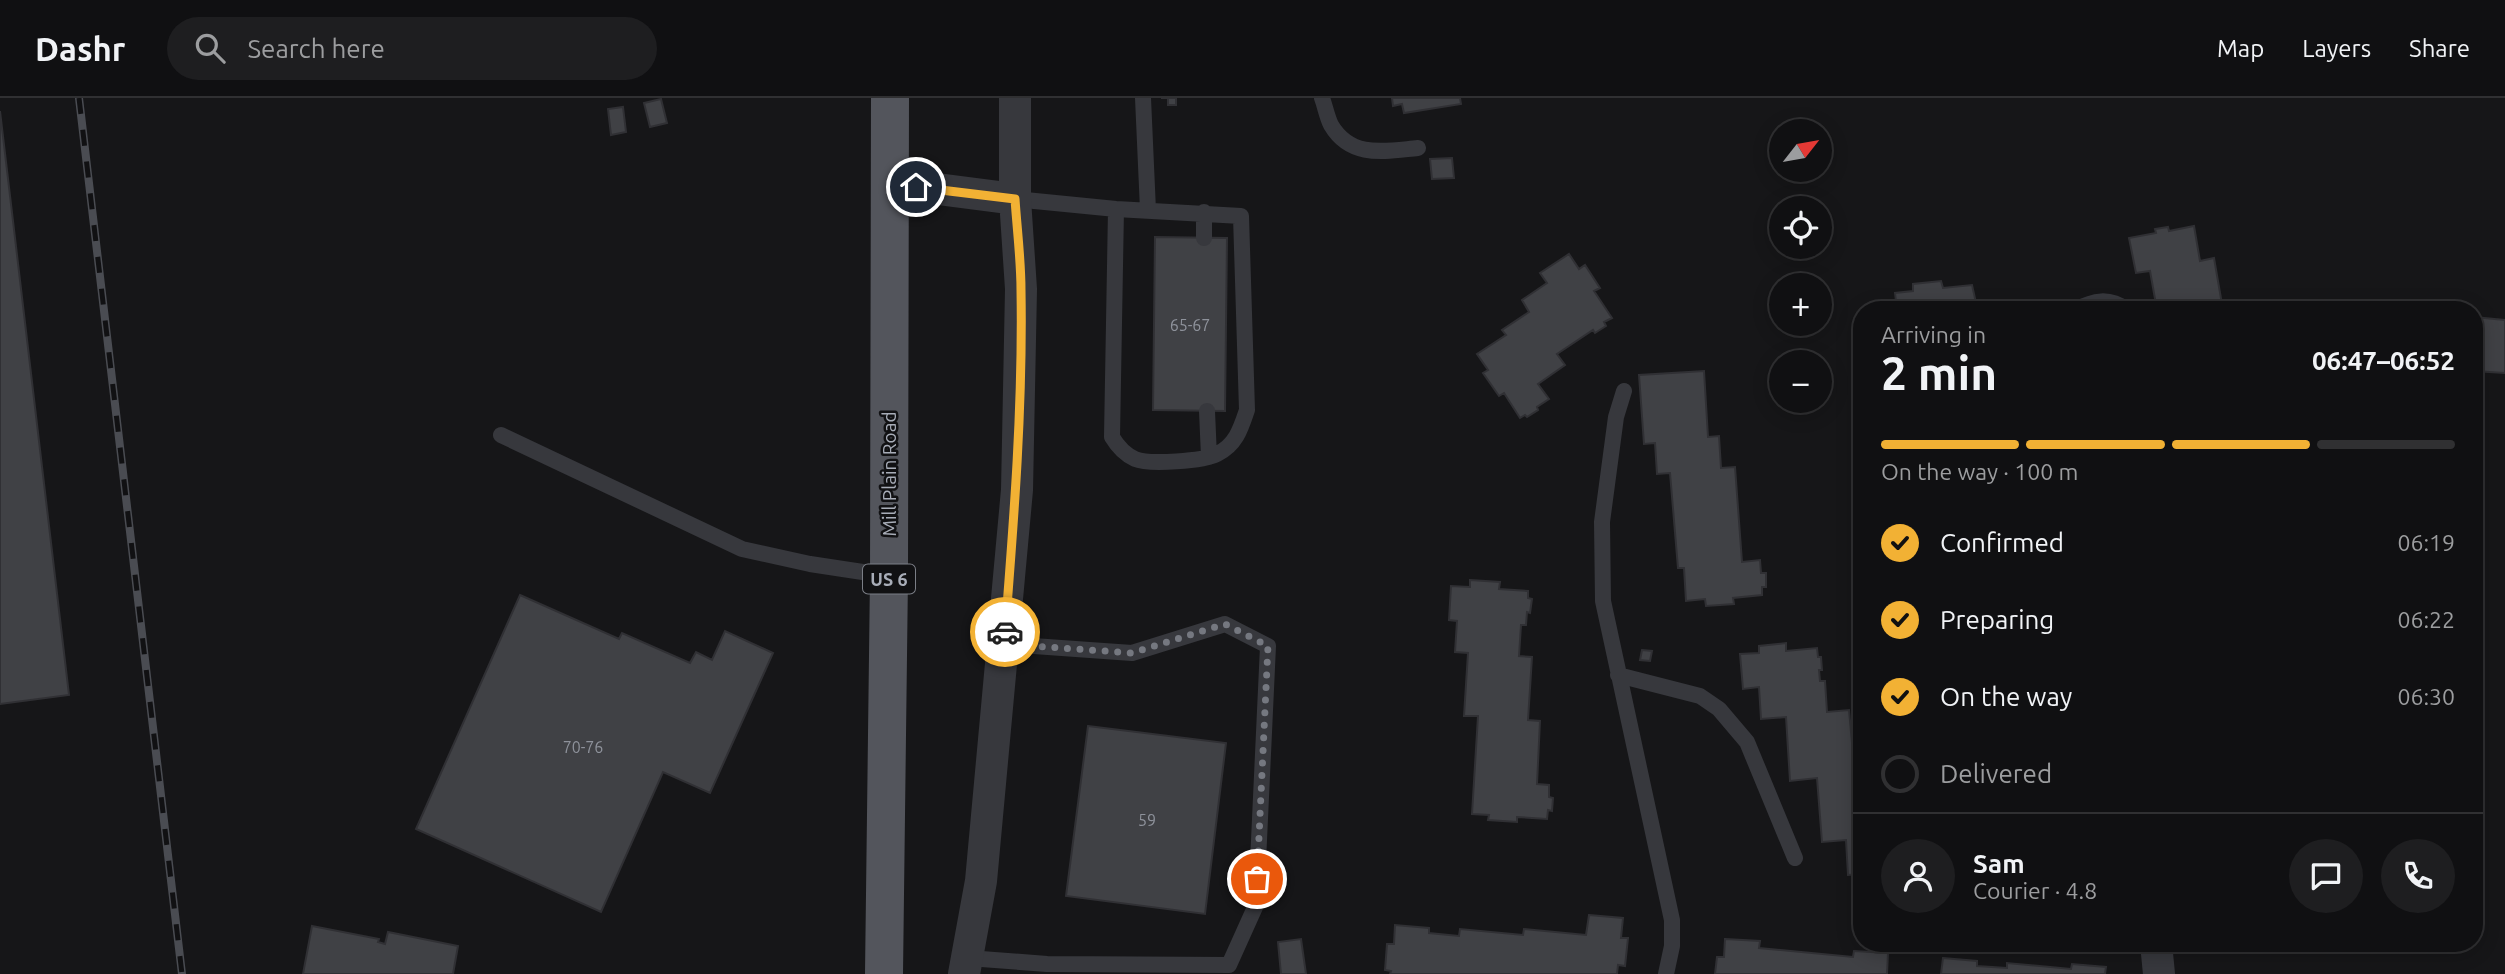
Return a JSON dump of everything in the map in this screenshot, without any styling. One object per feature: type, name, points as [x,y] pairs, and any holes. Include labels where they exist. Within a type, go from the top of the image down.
[{"type":"main road","name":"Mill Plain Road","points":[[884,974],[889,576],[890,98]]},
{"type":"street","points":[[966,966],[982,868],[1017,490],[1021,289],[1015,199],[1015,98]]},
{"type":"street","points":[[891,183],[1015,199]]},
{"type":"street","points":[[2156,952],[2159,974]]},
{"type":"lane","points":[[1143,98],[1148,210]]},
{"type":"lane","points":[[1322,98],[1331,125],[1346,142],[1371,152],[1418,148]]},
{"type":"lane","points":[[1015,199],[1116,209],[1241,216],[1247,410],[1237,438],[1219,454],[1169,461],[1138,460],[1121,451],[1112,437],[1116,209]]},
{"type":"lane","points":[[1204,212],[1204,238]]},
{"type":"lane","points":[[1624,391],[1616,417],[1602,522],[1603,601],[1672,920],[1672,946],[1666,974]]},
{"type":"lane","points":[[1207,411],[1209,457]]},
{"type":"lane","points":[[501,435],[742,550],[889,576]]},
{"type":"lane","points":[[966,966],[1229,965],[1256,905],[1268,646],[1225,624],[1132,653],[1004,644]]},
{"type":"lane","points":[[1618,675],[1700,696],[1719,709],[1748,742],[1795,858]]},
{"type":"building","points":[[1168,98],[1176,98],[1176,105],[1168,105]]},
{"type":"building","points":[[1392,98],[1460,98],[1461,104],[1404,113],[1402,104],[1393,106]]},
{"type":"building","points":[[661,99],[667,123],[650,127],[644,103]]},
{"type":"building","points":[[623,107],[626,132],[611,135],[608,109]]},
{"type":"building","points":[[0,111],[69,695],[0,704]]},
{"type":"building","points":[[1452,158],[1454,178],[1432,179],[1430,159]]},
{"type":"building","points":[[2194,226],[2200,261],[2214,258],[2221,301],[2155,301],[2150,271],[2136,273],[2129,238],[2156,233],[2155,229],[2168,227],[2169,231]]},
{"type":"building","points":[[1155,237],[1227,238],[1225,411],[1153,410]]},
{"type":"building","points":[[1569,254],[1579,269],[1585,265],[1600,288],[1594,291],[1612,318],[1604,322],[1606,326],[1595,333],[1593,330],[1557,354],[1565,365],[1538,384],[1549,399],[1537,407],[1538,410],[1520,418],[1504,393],[1499,396],[1483,373],[1488,370],[1477,354],[1506,335],[1502,330],[1529,312],[1522,300],[1547,283],[1540,273]]},
{"type":"building","points":[[1941,281],[1943,288],[1972,285],[1976,301],[1896,301],[1895,293],[1913,291],[1913,284]]},
{"type":"building","points":[[2483,318],[2505,320],[2505,373],[2483,372]]},
{"type":"building","points":[[1704,371],[1708,437],[1719,436],[1721,468],[1735,467],[1742,562],[1760,560],[1761,573],[1766,573],[1766,587],[1762,587],[1762,595],[1733,598],[1734,604],[1706,606],[1705,599],[1686,601],[1684,568],[1678,568],[1670,473],[1657,474],[1655,443],[1644,444],[1639,375]]},
{"type":"building","points":[[1470,580],[1500,582],[1499,589],[1528,591],[1528,598],[1532,599],[1526,625],[1521,625],[1519,656],[1532,657],[1528,720],[1540,721],[1537,784],[1549,785],[1549,797],[1553,798],[1552,811],[1548,810],[1547,819],[1517,817],[1517,822],[1488,820],[1489,815],[1472,814],[1478,716],[1464,716],[1468,653],[1455,652],[1457,621],[1449,620],[1451,586],[1470,587]]},
{"type":"building","points":[[520,595],[619,639],[622,633],[690,663],[696,652],[712,660],[725,631],[773,653],[710,793],[663,772],[601,912],[416,829]]},
{"type":"building","points":[[1786,643],[1786,651],[1817,648],[1818,657],[1821,657],[1820,681],[1825,681],[1827,712],[1849,710],[1853,753],[1853,875],[1848,875],[1846,840],[1822,842],[1817,778],[1790,781],[1786,717],[1761,719],[1759,687],[1743,689],[1740,654],[1759,653],[1759,646]]},
{"type":"building","points":[[1642,650],[1652,651],[1650,661],[1640,660]]},
{"type":"building","points":[[1088,726],[1226,743],[1205,914],[1066,896]]},
{"type":"building","points":[[1589,915],[1623,918],[1621,938],[1628,938],[1625,966],[1618,965],[1617,974],[1390,974],[1391,971],[1385,970],[1387,944],[1394,944],[1395,925],[1429,928],[1429,933],[1459,936],[1460,929],[1523,935],[1524,929],[1586,935]]},
{"type":"building","points":[[312,926],[379,939],[378,942],[385,944],[388,932],[458,946],[453,974],[303,974]]},
{"type":"building","points":[[1301,939],[1306,974],[1281,974],[1278,942]]},
{"type":"building","points":[[1725,939],[1760,941],[1759,948],[1853,957],[1854,952],[1888,953],[1887,974],[1715,974],[1717,957],[1724,957]]},
{"type":"building","points":[[1943,958],[1977,961],[1977,966],[2007,968],[2007,963],[2071,969],[2072,964],[2106,967],[2105,974],[1941,974]]},
{"type":"railway","points":[[79,98],[182,974]]},
{"type":"way so far","points":[[1005,632],[1004,644],[1132,653],[1225,624],[1268,646],[1257,879]]},
{"type":"route","points":[[916,187],[1015,199],[1021,289],[1020,387],[1017,490],[1005,632]]}]
